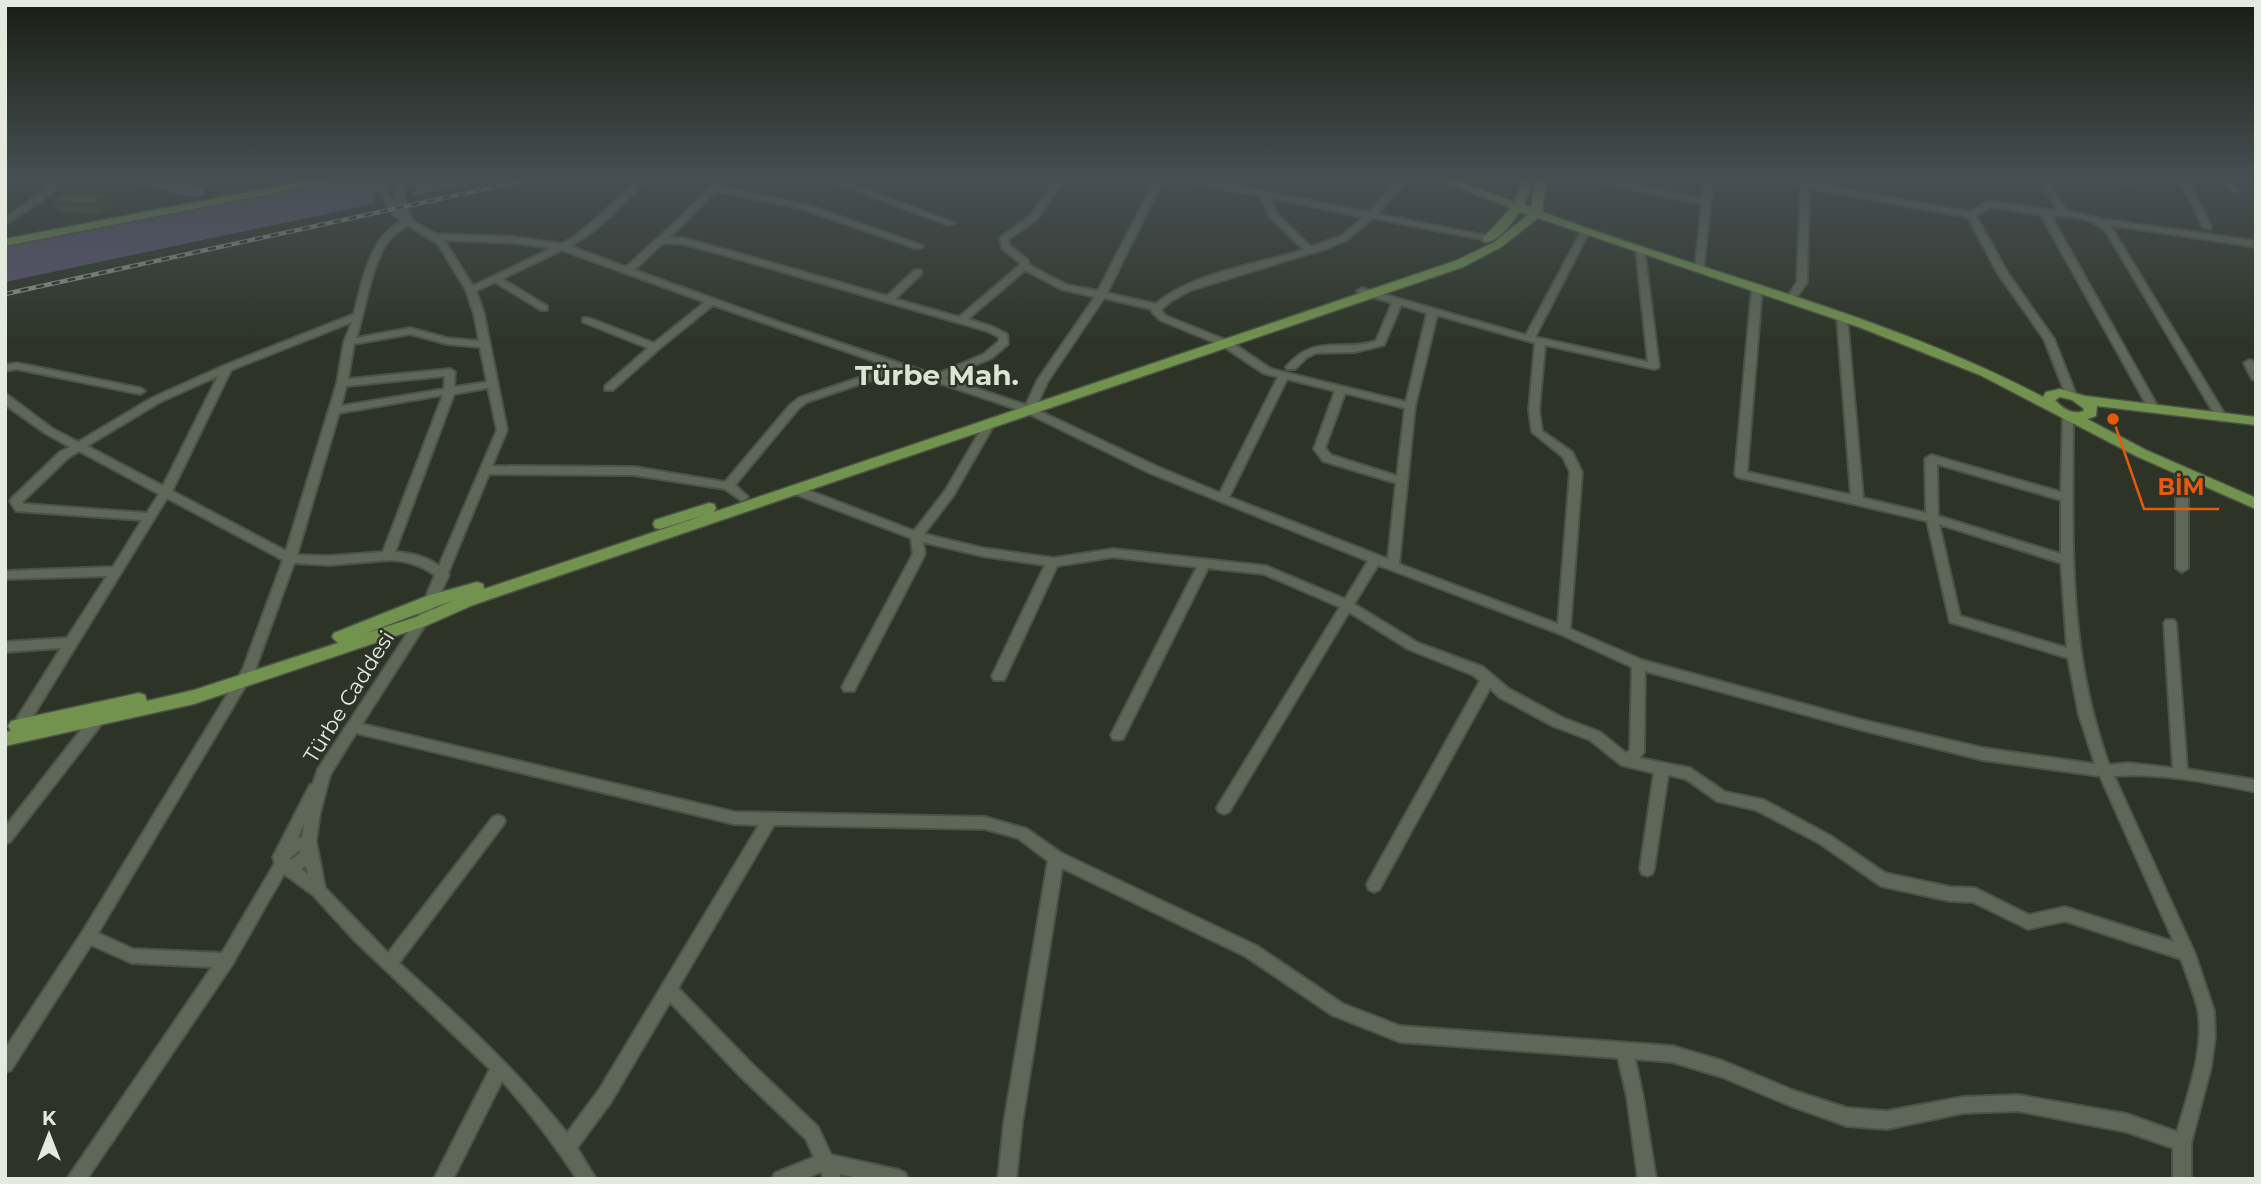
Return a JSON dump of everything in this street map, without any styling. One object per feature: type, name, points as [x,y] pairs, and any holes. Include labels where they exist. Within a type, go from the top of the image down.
[{"type":"main road","points":[[5,237],[24,233]]},
{"type":"main road","points":[[5,243],[55,233]]},
{"type":"main road","points":[[1369,292],[1478,247],[1497,233]]},
{"type":"main road","points":[[7,735],[22,725],[245,676],[422,621],[467,601],[990,423],[1031,405],[1459,264],[1497,245],[1512,233]]},
{"type":"main road","points":[[1589,233],[1791,299],[1985,372],[2071,396],[2090,406],[2089,415],[2062,412],[2048,400],[2051,395],[2071,396],[2256,421]]},
{"type":"main road","points":[[1985,372],[2182,472],[2256,504]]},
{"type":"main road","points":[[7,735],[96,721],[194,697],[433,600],[503,580],[1012,406],[1031,405]]},
{"type":"street","points":[[5,1064],[88,936],[245,676],[290,558],[342,383],[349,342],[359,316],[365,286],[381,244],[390,233]]},
{"type":"street","name":"Türbe Caddesi","points":[[318,890],[310,849],[311,825],[323,773],[433,600],[502,430],[471,290],[446,247],[429,233]]},
{"type":"street","points":[[471,290],[563,247],[584,233]]},
{"type":"street","points":[[628,270],[670,233]]},
{"type":"street","points":[[881,233],[918,246]]},
{"type":"street","points":[[1011,233],[1004,238],[1005,246],[1025,262],[1024,266]]},
{"type":"street","points":[[1130,233],[1101,296],[1066,351],[1041,382],[1031,405],[1154,470],[1564,631],[1639,664],[1862,725],[1983,754],[2104,771],[2127,769],[2180,774],[2256,786]]},
{"type":"street","points":[[1292,233],[1309,250]]},
{"type":"street","points":[[1349,233],[1309,250],[1184,289],[1162,299],[1155,310],[1163,318],[1221,341],[1267,371],[1287,371],[1341,390],[1410,406]]},
{"type":"street","points":[[1456,233],[1488,239]]},
{"type":"street","points":[[1564,631],[1576,472],[1569,455],[1537,432],[1534,410],[1535,340],[1584,233]]},
{"type":"street","points":[[1700,269],[1703,233]]},
{"type":"street","points":[[1791,299],[1802,282],[1803,233]]},
{"type":"street","points":[[1981,233],[2002,272],[2049,339],[2071,396]]},
{"type":"street","points":[[2056,233],[2154,409]]},
{"type":"street","points":[[2113,233],[2222,418]]},
{"type":"street","points":[[2189,233],[2255,243]]},
{"type":"street","points":[[435,237],[514,240],[563,247],[1012,406]]},
{"type":"street","points":[[663,240],[682,241],[724,251],[961,320],[1004,336],[1004,342],[988,356],[936,378]]},
{"type":"street","points":[[1369,292],[1535,340],[1654,366],[1641,250]]},
{"type":"street","points":[[1024,266],[1064,288],[1157,307]]},
{"type":"street","points":[[961,320],[1024,266]]},
{"type":"street","points":[[889,299],[918,272]]},
{"type":"street","points":[[496,279],[544,308]]},
{"type":"street","points":[[1758,288],[1741,474],[1932,518],[2065,560]]},
{"type":"street","points":[[1223,498],[1287,371],[1303,352],[1320,348],[1368,348],[1380,343],[1398,300]]},
{"type":"street","points":[[609,388],[712,301]]},
{"type":"street","points":[[1393,566],[1410,406],[1433,310]]},
{"type":"street","points":[[150,517],[20,508],[16,501],[43,473],[80,445],[156,400],[227,368],[359,316]]},
{"type":"street","points":[[1842,317],[1857,499]]},
{"type":"street","points":[[586,320],[655,347]]},
{"type":"street","points":[[349,342],[411,331],[447,341],[484,344]]},
{"type":"street","points":[[2249,363],[2256,377]]},
{"type":"street","points":[[5,368],[17,366],[140,391]]},
{"type":"street","points":[[728,486],[794,407],[803,401],[903,366]]},
{"type":"street","points":[[22,725],[166,491],[227,368]]},
{"type":"street","points":[[342,383],[450,372],[450,391],[429,442],[405,515],[387,556]]},
{"type":"street","points":[[334,410],[493,384]]},
{"type":"street","points":[[1341,390],[1320,449],[1327,458],[1402,481]]},
{"type":"street","points":[[7,403],[49,431],[166,491],[267,549],[307,563],[407,556],[424,560],[443,575]]},
{"type":"street","points":[[2062,412],[2068,498],[2065,560],[2085,712],[2104,771],[2187,954],[2207,1016],[2204,1068],[2182,1143],[2187,1176]]},
{"type":"street","points":[[849,687],[919,554],[916,536],[949,493],[990,423]]},
{"type":"street","points":[[2068,498],[1931,458],[1932,518],[1954,619],[2076,656]]},
{"type":"street","points":[[487,470],[634,471],[728,486],[742,497]]},
{"type":"street","points":[[2182,472],[2182,568]]},
{"type":"street","points":[[796,490],[916,536],[982,552],[1053,562],[1114,553],[1266,570],[1347,605],[1413,646],[1478,671],[1504,693],[1558,722],[1595,736],[1626,761],[1690,774],[1722,797],[1759,804],[1824,839],[1881,878],[1950,894],[1975,895],[2028,922],[2065,914],[2187,954]]},
{"type":"street","points":[[1224,808],[1375,559]]},
{"type":"street","points":[[999,676],[1053,562]]},
{"type":"street","points":[[1118,735],[1205,562]]},
{"type":"street","points":[[5,575],[117,572]]},
{"type":"street","points":[[2170,623],[2180,774]]},
{"type":"street","points":[[5,648],[72,643]]},
{"type":"street","points":[[1626,761],[1637,752],[1639,664]]},
{"type":"street","points":[[1374,885],[1488,679]]},
{"type":"street","points":[[5,838],[96,721]]},
{"type":"street","points":[[353,727],[734,818],[985,823],[1022,833],[1056,858],[1251,951],[1338,1010],[1400,1034],[1672,1055],[1723,1069],[1791,1098],[1847,1117],[1887,1120],[1963,1105],[2018,1103],[2127,1123],[2182,1143]]},
{"type":"street","points":[[1647,869],[1662,768]]},
{"type":"street","points":[[76,1179],[226,960],[282,862],[323,773]]},
{"type":"street","points":[[568,1146],[605,1096],[770,819]]},
{"type":"street","points":[[389,964],[498,821]]},
{"type":"street","points":[[282,862],[299,864],[307,857],[310,849]]},
{"type":"street","points":[[1007,1179],[1013,1123],[1056,858]]},
{"type":"street","points":[[282,862],[318,890],[389,964],[500,1067],[568,1146],[587,1179]]},
{"type":"street","points":[[88,936],[132,956],[226,960]]},
{"type":"street","points":[[668,989],[745,1069],[812,1133],[833,1179]]},
{"type":"street","points":[[1625,1050],[1647,1179]]},
{"type":"street","points":[[443,1179],[500,1067]]},
{"type":"street","points":[[781,1179],[825,1162],[899,1179]]},
{"type":"shaded area","points":[[74,233],[235,233],[5,282],[5,247]]},
{"type":"railway","points":[[5,294],[283,233]]},
{"type":"place","name":"BİM","points":[[2113,419]]},
{"type":"district","name":"Türbe Mah.","points":[[937,375]]}]
